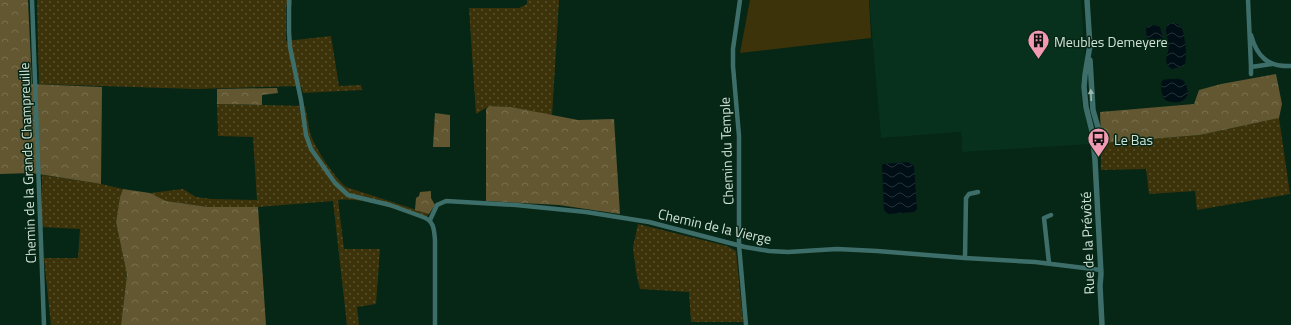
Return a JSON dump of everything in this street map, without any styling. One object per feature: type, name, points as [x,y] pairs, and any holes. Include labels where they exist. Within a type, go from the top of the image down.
[{"type":"street","name":"Chemin de la Grande Champreuille","points":[[32,0],[44,325]]},
{"type":"street","points":[[289,0],[289,37],[306,135],[314,152],[335,183],[348,195],[390,205],[430,220],[433,225],[434,233],[435,325]]},
{"type":"street","name":"Chemin du Temple","points":[[740,0],[733,55],[740,136],[739,245],[746,325]]},
{"type":"street","name":"Rue de la Prévôté","points":[[1087,0],[1092,110],[1099,128],[1095,160],[1101,270],[1100,286],[1102,325]]},
{"type":"street","points":[[1248,0],[1251,74]]},
{"type":"street","points":[[1249,30],[1257,52],[1265,60],[1272,64]]},
{"type":"street","points":[[1251,67],[1272,64],[1291,66]]},
{"type":"street","points":[[965,258],[966,198],[969,194],[978,192]]},
{"type":"street","name":"Chemin de la Vierge","points":[[430,220],[437,206],[442,202],[449,201],[547,208],[586,212],[649,222],[739,245],[774,251],[845,250],[1049,263],[1101,270]]},
{"type":"street","points":[[1049,263],[1044,218],[1051,215]]},
{"type":"shaded area","points":[[37,0],[292,0],[292,5],[286,5],[286,41],[331,36],[339,86],[361,85],[362,90],[303,93],[301,86],[196,89],[39,84]]},
{"type":"shaded area","points":[[527,0],[559,0],[552,116],[511,107],[489,106],[476,114],[469,8],[519,8],[527,4]]},
{"type":"shaded area","points":[[750,0],[869,0],[871,38],[740,53]]},
{"type":"shaded area","points":[[869,0],[1081,0],[1085,59],[1081,81],[1082,104],[1089,129],[1090,144],[962,152],[961,132],[881,138]]},
{"type":"shaded area","points":[[217,104],[305,106],[310,133],[320,154],[346,187],[429,214],[425,219],[371,203],[338,200],[344,249],[380,249],[376,304],[357,307],[359,325],[347,325],[333,201],[258,207],[208,207],[166,201],[150,193],[183,189],[196,197],[212,199],[257,200],[253,137],[218,136]]},
{"type":"shaded area","points":[[1279,118],[1290,194],[1197,210],[1195,191],[1149,194],[1146,169],[1101,170],[1101,143],[1200,135]]},
{"type":"shaded area","points":[[42,175],[123,189],[120,197],[116,222],[127,275],[121,325],[51,325],[44,258],[78,258],[80,229],[42,227]]},
{"type":"shaded area","points":[[638,224],[727,246],[736,251],[743,322],[691,322],[689,292],[640,289],[633,247]]},
{"type":"green space","points":[[0,0],[28,0],[32,84],[102,87],[101,184],[32,173],[0,174]]},
{"type":"green space","points":[[1276,74],[1282,104],[1279,118],[1200,135],[1101,143],[1100,112],[1194,104],[1199,90],[1221,84]]},
{"type":"green space","points":[[277,88],[278,93],[262,95],[262,105],[217,104],[217,89]]},
{"type":"green space","points":[[489,106],[511,107],[578,120],[614,119],[620,214],[559,205],[486,201],[486,109]]},
{"type":"green space","points":[[435,113],[450,115],[450,147],[433,147]]},
{"type":"green space","points":[[123,189],[150,193],[166,201],[208,207],[258,207],[266,325],[121,325],[127,275],[116,222],[120,197]]},
{"type":"green space","points":[[431,191],[431,198],[435,205],[429,214],[415,210],[416,198],[419,196],[420,192]]},
{"type":"water","points":[[1175,23],[1180,26],[1183,32],[1186,48],[1186,59],[1184,66],[1172,69],[1166,61],[1169,43],[1166,29],[1168,24]]},
{"type":"water","points":[[1153,25],[1160,27],[1163,38],[1161,42],[1152,44],[1147,41],[1146,29],[1148,26]]},
{"type":"water","points":[[1179,79],[1185,82],[1188,93],[1185,99],[1178,102],[1165,100],[1161,85],[1163,80]]},
{"type":"water","points":[[908,162],[914,166],[917,209],[914,212],[888,214],[884,210],[882,165]]},
{"type":"place","name":"Meubles Demeyere","points":[[1039,60]]},
{"type":"place","name":"Le Bas","points":[[1099,158]]}]
